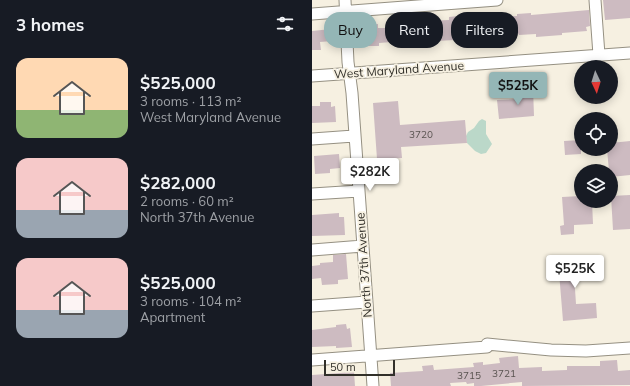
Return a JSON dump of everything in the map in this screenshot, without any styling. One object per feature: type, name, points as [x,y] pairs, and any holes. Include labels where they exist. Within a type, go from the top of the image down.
[{"type":"street","name":"North 37th Avenue","points":[[345,0],[345,12]]},
{"type":"street","points":[[345,12],[497,0]]},
{"type":"street","points":[[595,0],[599,55]]},
{"type":"street","points":[[312,14],[324,13]]},
{"type":"street","name":"North 37th Avenue","points":[[347,48],[373,386]]},
{"type":"street","name":"West Maryland Avenue","points":[[312,76],[630,53]]},
{"type":"street","points":[[312,139],[354,136]]},
{"type":"street","points":[[312,194],[359,191]]},
{"type":"street","points":[[312,250],[363,246]]},
{"type":"street","points":[[312,306],[367,302]]},
{"type":"street","points":[[312,360],[487,347],[487,344],[586,351],[630,348]]},
{"type":"green space","points":[[482,119],[486,121],[486,134],[492,144],[486,153],[481,154],[475,151],[467,143],[466,136],[468,132]]},
{"type":"building","points":[[603,0],[630,0],[630,18],[605,20]]},
{"type":"building","points":[[589,10],[590,26],[586,27],[587,31],[562,33],[562,35],[536,37],[536,34],[519,35],[518,14],[531,13],[531,15]]},
{"type":"building","points":[[449,17],[451,17],[451,40],[443,41],[443,20],[449,20]]},
{"type":"building","points":[[377,24],[378,28],[385,28],[385,43],[379,43],[379,46],[377,46]]},
{"type":"building","points":[[324,30],[324,42],[320,42],[321,50],[312,50],[312,31]]},
{"type":"building","points":[[533,88],[534,116],[499,119],[497,100],[519,99],[518,89]]},
{"type":"building","points":[[398,101],[400,125],[465,120],[467,143],[401,147],[402,158],[377,159],[373,103]]},
{"type":"building","points":[[320,102],[331,102],[331,107],[335,106],[336,122],[312,123],[312,106],[320,106]]},
{"type":"building","points":[[574,140],[574,154],[565,155],[564,141]]},
{"type":"building","points":[[630,141],[630,175],[618,176],[618,164],[608,164],[608,156],[618,156],[618,142]]},
{"type":"building","points":[[339,154],[340,168],[330,169],[330,173],[315,174],[314,156]]},
{"type":"building","points":[[630,195],[630,229],[613,230],[612,208],[618,208],[618,196]]},
{"type":"building","points":[[574,196],[574,208],[592,208],[593,224],[574,225],[574,234],[561,235],[560,226],[564,225],[562,197]]},
{"type":"building","points":[[339,213],[339,217],[344,217],[345,235],[312,236],[312,215]]},
{"type":"building","points":[[346,254],[348,279],[338,280],[338,284],[322,285],[321,278],[312,279],[312,266],[320,265],[320,263],[333,262],[333,255]]},
{"type":"building","points":[[593,257],[594,272],[574,274],[576,304],[596,303],[597,318],[563,321],[558,260]]},
{"type":"building","points":[[346,324],[347,329],[350,328],[352,347],[312,347],[312,330],[336,327],[336,325]]},
{"type":"building","points":[[518,356],[519,368],[542,367],[542,371],[567,370],[567,366],[600,366],[600,361],[617,360],[618,371],[630,370],[630,385],[522,386],[522,382],[474,386],[474,383],[467,384],[466,382],[450,383],[451,386],[391,386],[390,373],[423,371],[422,366],[433,365],[434,370],[474,367],[473,363],[483,362],[483,365],[500,363],[499,358]]},
{"type":"building","points":[[354,372],[355,386],[312,386],[312,375]]}]
